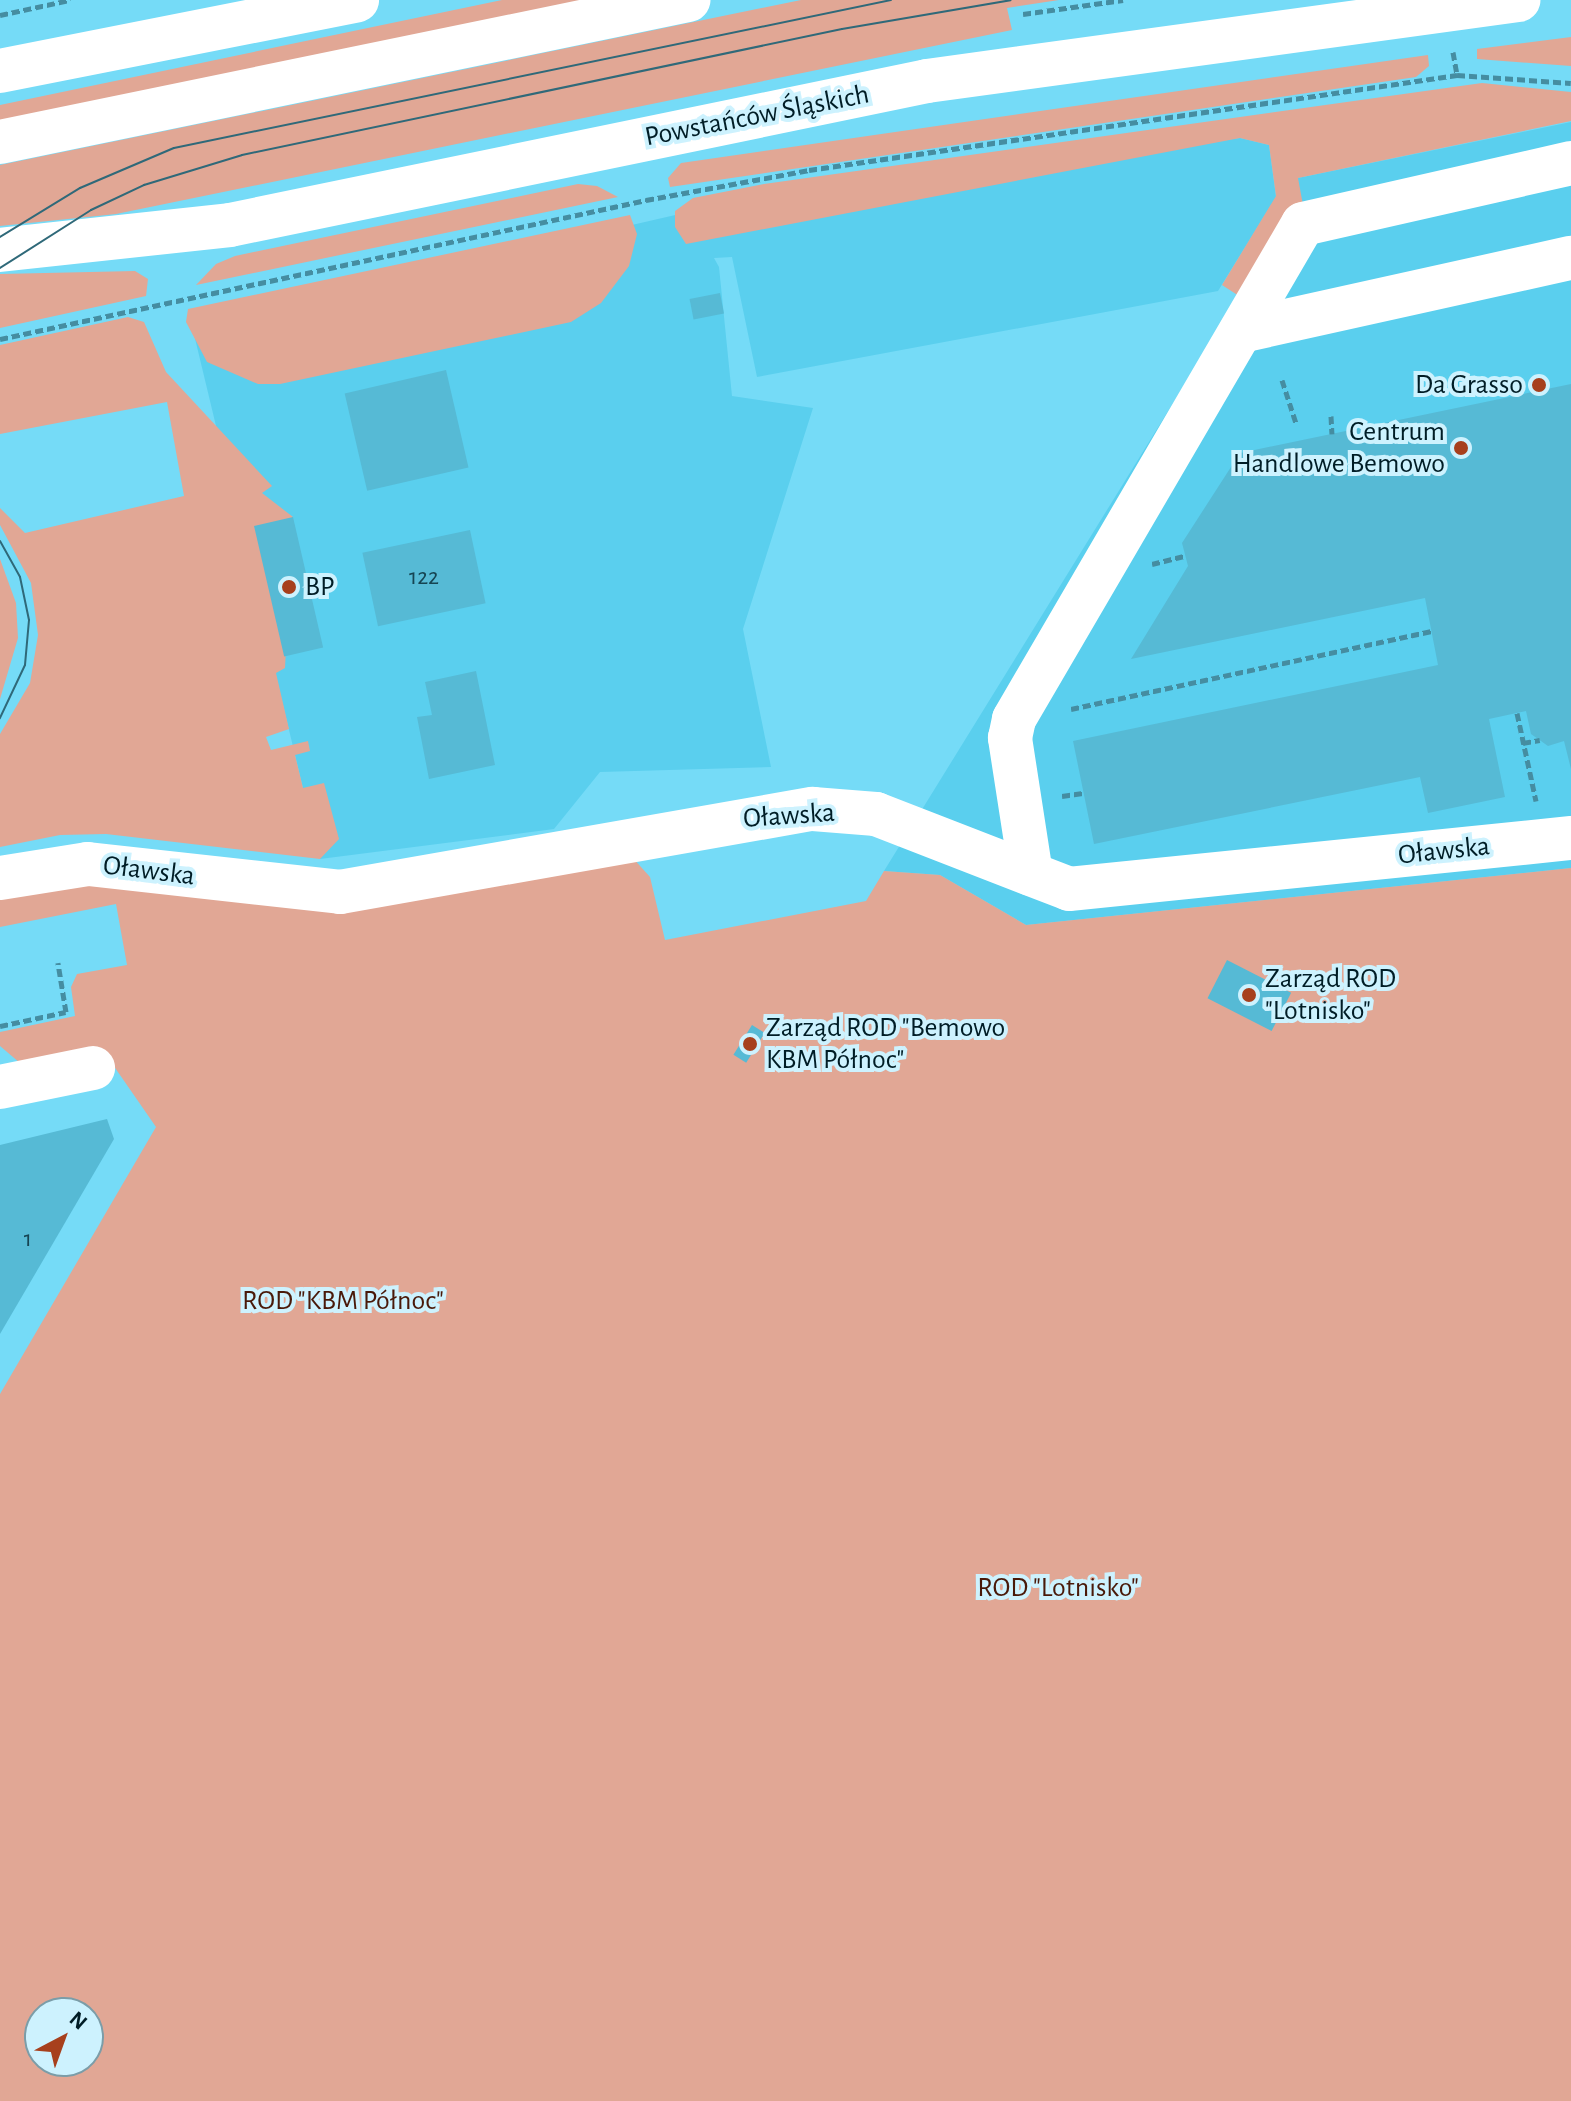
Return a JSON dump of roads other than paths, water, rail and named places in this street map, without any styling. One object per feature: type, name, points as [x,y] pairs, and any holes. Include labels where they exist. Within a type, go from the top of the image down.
[{"type":"main road","points":[[0,71],[226,13],[357,0]]},
{"type":"main road","points":[[0,142],[688,0]]},
{"type":"main road","name":"Powstańców Śląskich","points":[[0,250],[230,225],[927,81],[1518,0]]},
{"type":"main road","points":[[1031,874],[1010,738],[1014,719],[1303,224],[1571,163]]},
{"type":"main road","points":[[1241,331],[1571,258]]},
{"type":"main road","name":"Oławska","points":[[0,878],[88,864],[340,892],[813,809],[876,814],[1069,889],[1555,824]]},
{"type":"main road","points":[[0,1087],[93,1068]]},
{"type":"tram line","points":[[0,237],[80,188],[174,148],[891,0]]},
{"type":"tram line","points":[[0,268],[91,210],[144,185],[242,155],[842,29],[1011,0]]},
{"type":"tram line","points":[[0,541],[20,577],[29,620],[25,665],[0,718]]},
{"type":"place","name":"Da Grasso","points":[[1539,385]]},
{"type":"place","name":"Centrum Handlowe Bemowo","points":[[1461,448]]},
{"type":"place","name":"BP","points":[[289,587]]},
{"type":"place","name":"Zarząd ROD \"Lotnisko\"","points":[[1249,995]]},
{"type":"place","name":"Zarząd ROD \"Bemowo KBM Północ\"","points":[[750,1044]]},
{"type":"park label","name":"ROD \"KBM Północ\"","points":[[343,1301]]},
{"type":"park label","name":"ROD \"Lotnisko\"","points":[[1058,1588]]}]
